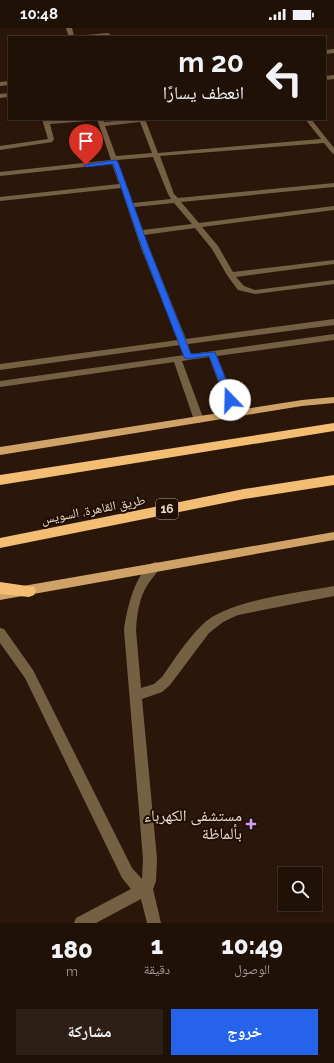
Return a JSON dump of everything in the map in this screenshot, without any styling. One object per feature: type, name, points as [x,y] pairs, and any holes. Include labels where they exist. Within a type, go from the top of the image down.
[{"type":"highway","points":[[0,480],[334,427]]},
{"type":"highway","name":"طريق القاهرة, السويس","points":[[0,543],[244,494],[334,480]]},
{"type":"highway","points":[[0,588],[29,590]]},
{"type":"main road","points":[[0,452],[235,414],[334,400]]},
{"type":"main road","points":[[0,595],[155,566],[334,536]]},
{"type":"street","points":[[105,28],[108,36]]},
{"type":"street","points":[[0,148],[50,141],[51,139],[45,121],[66,120]]},
{"type":"street","points":[[188,357],[140,233],[101,122],[143,120],[171,194],[215,248],[231,275],[241,288],[255,292],[334,282]]},
{"type":"street","points":[[309,120],[334,152]]},
{"type":"street","points":[[0,174],[157,154],[325,140]]},
{"type":"street","points":[[130,205],[334,185]]},
{"type":"street","points":[[0,199],[124,186]]},
{"type":"street","points":[[140,233],[334,208]]},
{"type":"street","points":[[231,275],[334,262]]},
{"type":"street","points":[[0,367],[334,322]]},
{"type":"street","points":[[0,384],[334,337]]},
{"type":"street","points":[[212,354],[235,414]]},
{"type":"street","points":[[177,358],[199,420]]},
{"type":"street","points":[[154,923],[146,889],[149,881],[150,859],[130,630],[134,599],[155,566]]},
{"type":"street","points":[[136,696],[158,688],[166,681],[206,629],[219,618],[236,610],[334,591]]},
{"type":"street","points":[[0,633],[29,674],[127,873],[138,886],[146,889]]},
{"type":"street","points":[[81,923],[146,889]]},
{"type":"place","name":"مستشفى الكهرباء بألماظة","points":[[251,824]]},
{"type":"route","points":[[86,165],[115,162],[145,248],[188,357],[212,354],[230,400]]}]
